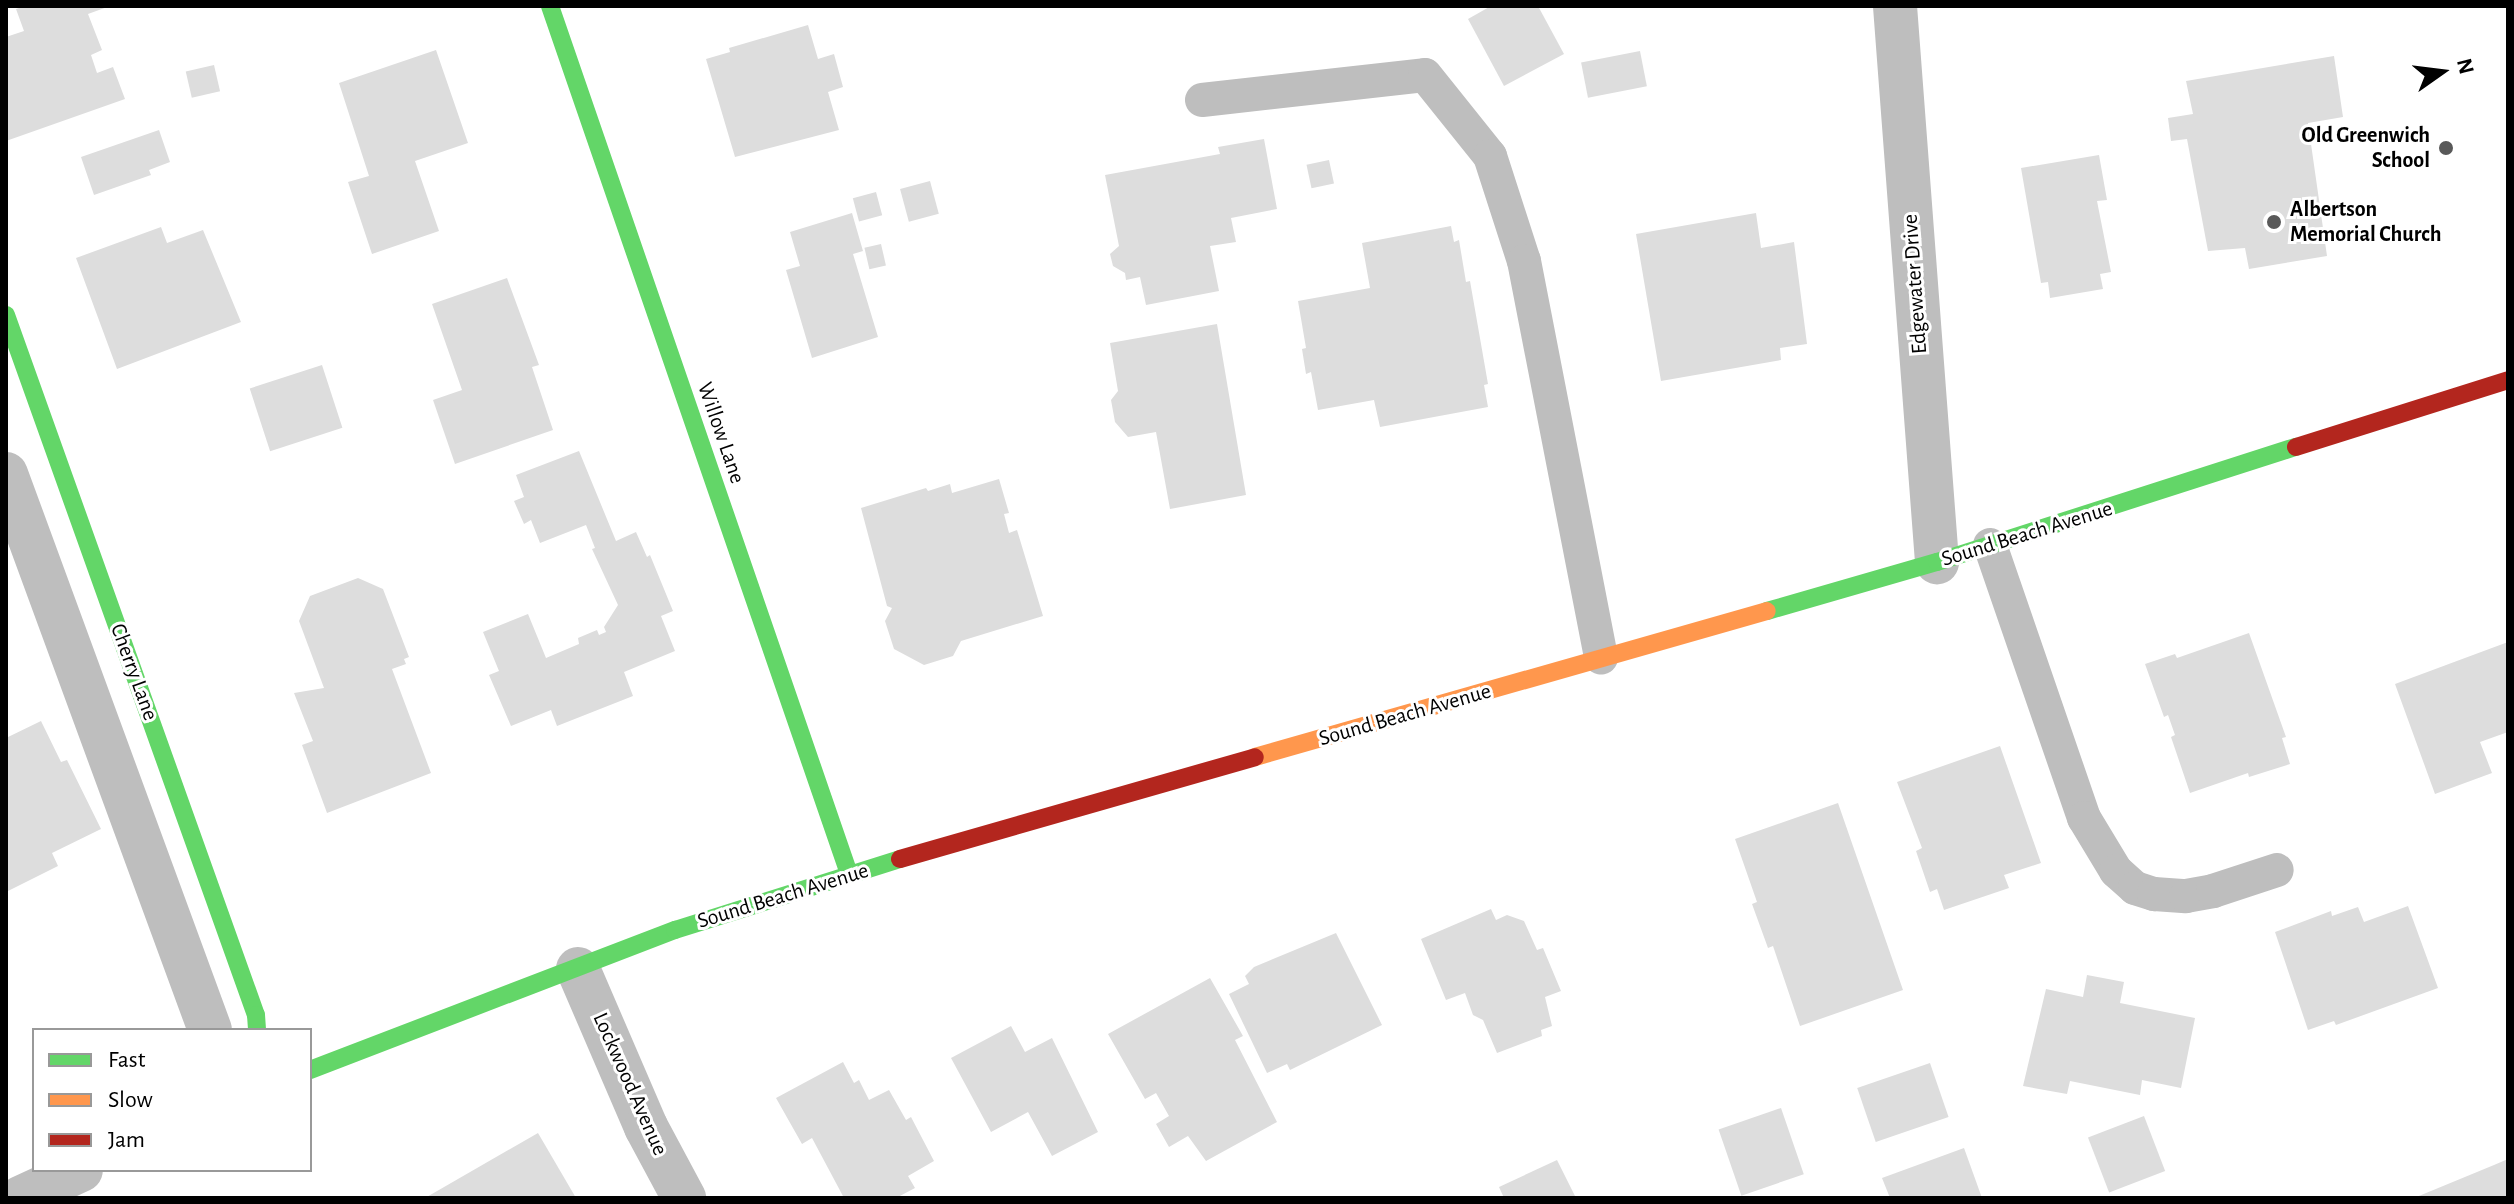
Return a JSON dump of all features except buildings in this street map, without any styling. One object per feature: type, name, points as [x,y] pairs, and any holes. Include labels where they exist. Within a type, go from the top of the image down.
[{"type":"street","name":"Willow Lane","points":[[550,6],[849,874]]},
{"type":"street","name":"Edgewater Drive","points":[[1895,6],[1937,562]]},
{"type":"street","name":"Cherry Lane","points":[[6,315],[256,1015],[257,1028]]},
{"type":"street","name":"Sound Beach Avenue","points":[[312,1069],[675,930],[849,874],[1937,562],[2508,380]]},
{"type":"street","points":[[6,474],[209,1028]]},
{"type":"street","name":"Lockwood Avenue","points":[[578,969],[646,1127],[684,1198]]},
{"type":"street","points":[[20,1198],[77,1172]]},
{"type":"lane","points":[[1202,100],[1425,75],[1490,156],[1524,261],[1601,658]]},
{"type":"lane","points":[[1990,545],[2084,818],[2116,871],[2145,891],[2186,896],[2213,891],[2277,870]]},
{"type":"traffic: fast","points":[[550,6],[849,874]]},
{"type":"traffic: fast","points":[[6,315],[256,1015],[257,1028]]},
{"type":"traffic: fast","points":[[1767,611],[1937,562],[2296,447]]},
{"type":"traffic: fast","points":[[312,1069],[675,930],[900,859]]},
{"type":"traffic: slow","points":[[1255,757],[1767,611]]},
{"type":"traffic: jam","points":[[2296,447],[2508,380]]},
{"type":"traffic: jam","points":[[900,859],[1255,757]]},
{"type":"place","name":"Old Greenwich School","points":[[2446,148]]},
{"type":"place","name":"Albertson Memorial Church","points":[[2274,222]]}]
